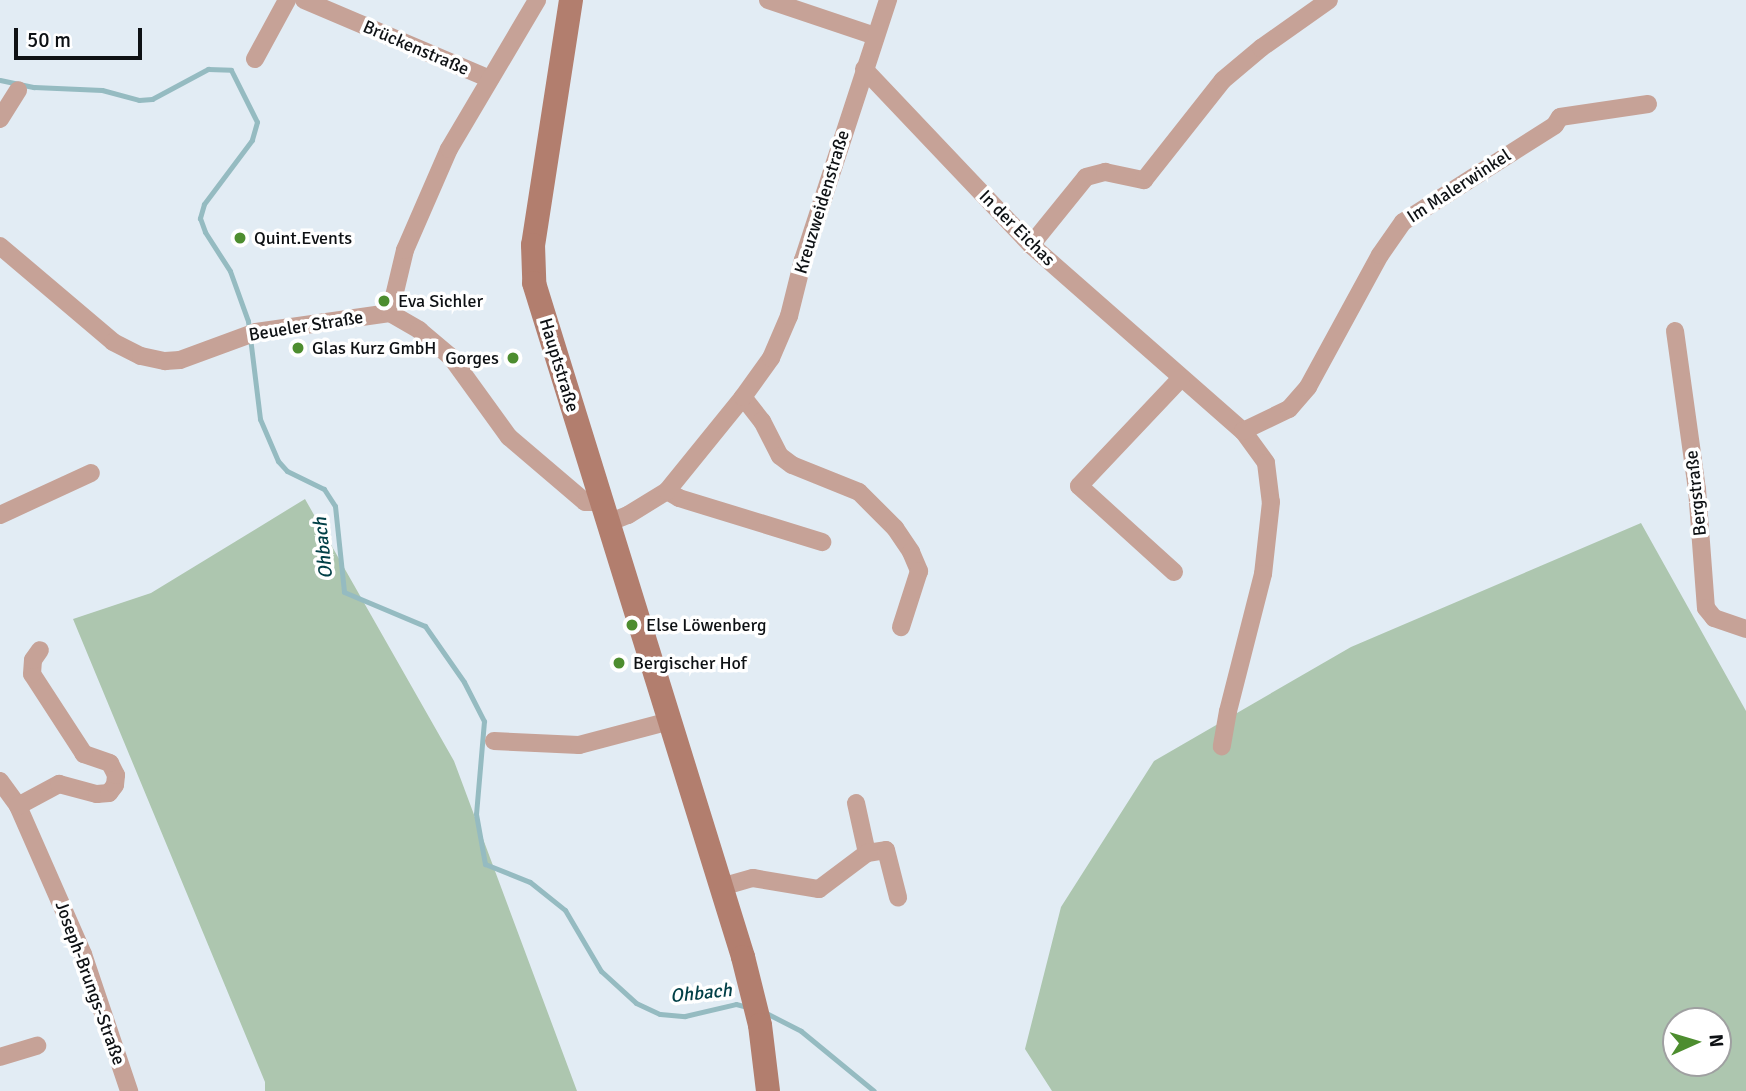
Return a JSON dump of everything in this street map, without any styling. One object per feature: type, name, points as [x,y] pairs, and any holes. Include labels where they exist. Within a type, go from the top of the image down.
[{"type":"main road","name":"Hauptstraße","points":[[571,0],[532,265],[547,326],[754,995],[768,1091]]},
{"type":"street","points":[[255,58],[287,0]]},
{"type":"street","name":"Brückenstraße","points":[[303,0],[490,79]]},
{"type":"street","points":[[537,0],[449,149],[410,237],[390,313],[419,330],[451,358],[509,437],[585,502],[604,512]]},
{"type":"street","points":[[768,0],[875,36]]},
{"type":"street","name":"Kreuzweidenstraße","points":[[604,512],[628,515],[667,491],[771,358],[789,316],[803,260],[888,0]]},
{"type":"street","points":[[1031,245],[1086,177],[1105,172],[1144,180],[1223,80],[1261,48],[1329,0]]},
{"type":"street","name":"In der Eichas","points":[[864,69],[1031,245],[1242,431],[1266,463],[1271,502],[1263,574],[1228,711],[1222,746]]},
{"type":"street","points":[[0,119],[18,90]]},
{"type":"street","name":"Im Malerwinkel","points":[[1242,431],[1289,408],[1308,387],[1380,255],[1403,222],[1555,125],[1560,117],[1647,104]]},
{"type":"street","name":"Beueler Straße","points":[[0,246],[113,342],[141,356],[180,360],[249,334],[390,313]]},
{"type":"street","name":"Bergstraße","points":[[1675,331],[1697,489],[1706,607],[1714,618],[1746,629]]},
{"type":"street","points":[[1174,572],[1079,486],[1181,378]]},
{"type":"street","points":[[743,397],[762,421],[780,456],[792,464],[859,492],[895,528],[911,552],[919,571],[901,627]]},
{"type":"street","points":[[0,514],[91,473]]},
{"type":"street","points":[[667,491],[679,498],[822,541]]},
{"type":"street","points":[[18,806],[59,784],[97,794],[109,793],[115,785],[116,775],[110,763],[84,754],[32,674],[33,660],[40,650]]},
{"type":"street","points":[[494,741],[579,744],[670,721]]},
{"type":"street","name":"Joseph-Brungs-Straße","points":[[0,781],[18,806],[83,954],[130,1091]]},
{"type":"street","points":[[856,803],[867,853]]},
{"type":"street","points":[[721,887],[753,878],[819,889],[867,853],[886,850],[898,897]]},
{"type":"street","points":[[0,1057],[37,1046]]},
{"type":"green space","points":[[305,499],[454,761],[577,1091],[265,1091],[265,1082],[73,619],[151,593]]},
{"type":"green space","points":[[1641,523],[1746,711],[1746,1091],[1052,1091],[1025,1049],[1061,907],[1154,761],[1351,647]]},
{"type":"waterway","name":"Ohbach","points":[[0,80],[34,87],[102,90],[139,100],[152,99],[208,69],[231,70],[257,122],[252,140],[204,204],[200,218],[205,232],[230,271],[248,321],[260,419],[278,461],[287,471],[324,489],[335,506],[344,592],[425,626],[464,682],[484,721],[476,814],[485,864],[530,882],[565,910],[601,971],[636,1003],[660,1014],[685,1016],[736,1004],[747,1007]]},
{"type":"waterway","name":"Ohbach","points":[[766,1013],[801,1031],[874,1091]]},
{"type":"place","name":"Quint.Events","points":[[240,238]]},
{"type":"place","name":"Eva Sichler","points":[[384,301]]},
{"type":"place","name":"Glas Kurz GmbH","points":[[298,348]]},
{"type":"place","name":"Gorges","points":[[513,358]]},
{"type":"place","name":"Else Löwenberg","points":[[632,625]]},
{"type":"place","name":"Bergischer Hof","points":[[619,663]]}]
